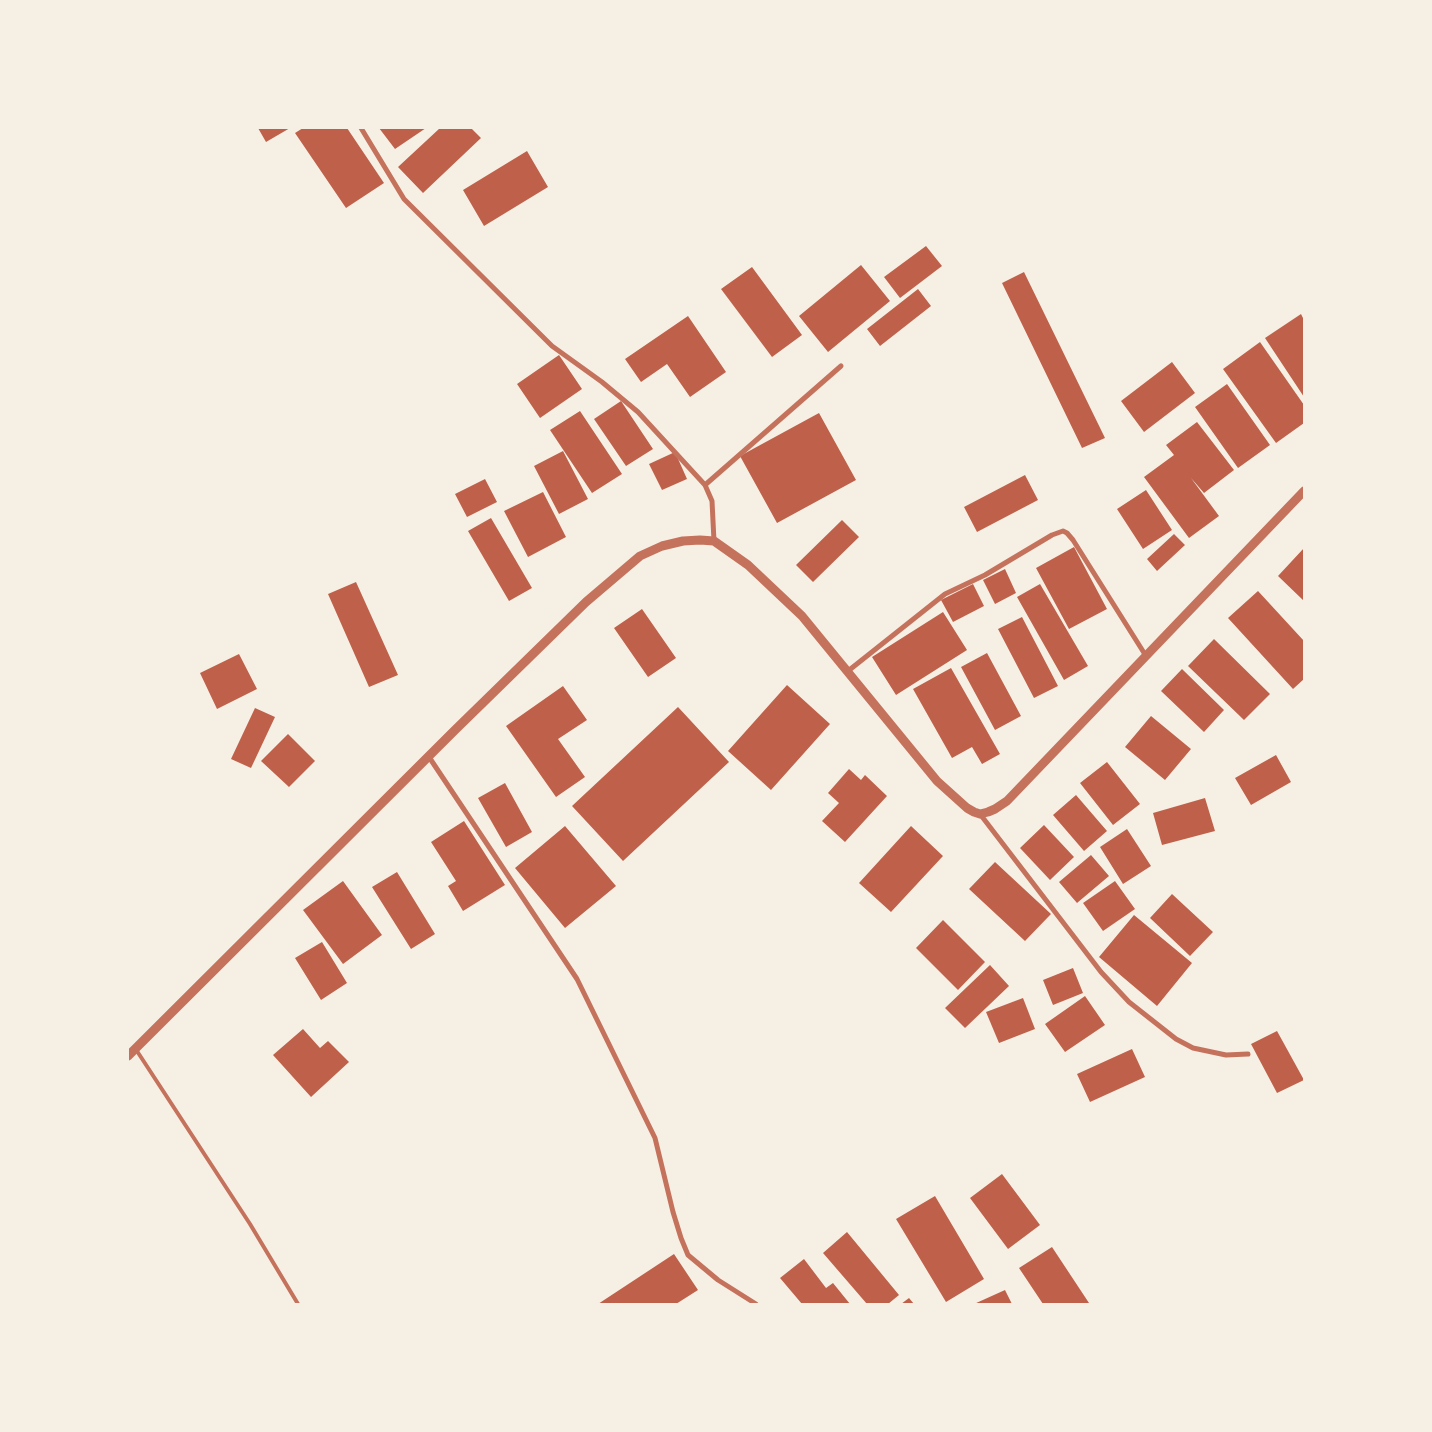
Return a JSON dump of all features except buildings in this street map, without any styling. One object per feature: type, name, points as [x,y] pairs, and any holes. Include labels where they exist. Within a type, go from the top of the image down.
[{"type":"street","points":[[361,128],[404,199],[552,346],[602,382],[638,412],[705,484],[712,501],[714,542]]},
{"type":"street","points":[[705,484],[841,366]]},
{"type":"street","points":[[980,814],[995,809],[1006,801],[1304,491]]},
{"type":"street","points":[[848,671],[945,594],[985,575],[1052,535],[1063,531],[1073,540],[1146,656]]},
{"type":"street","points":[[128,1056],[586,602],[640,556],[662,546],[683,541],[700,540],[714,542],[748,565],[795,610],[848,671],[937,782],[967,808],[980,814],[1100,972],[1129,1002],[1176,1039],[1193,1048],[1226,1055],[1248,1054]]},
{"type":"street","points":[[429,757],[577,979],[655,1138],[673,1212],[688,1255],[718,1280],[756,1304]]},
{"type":"lane","points":[[135,1048],[250,1224],[298,1304]]}]
